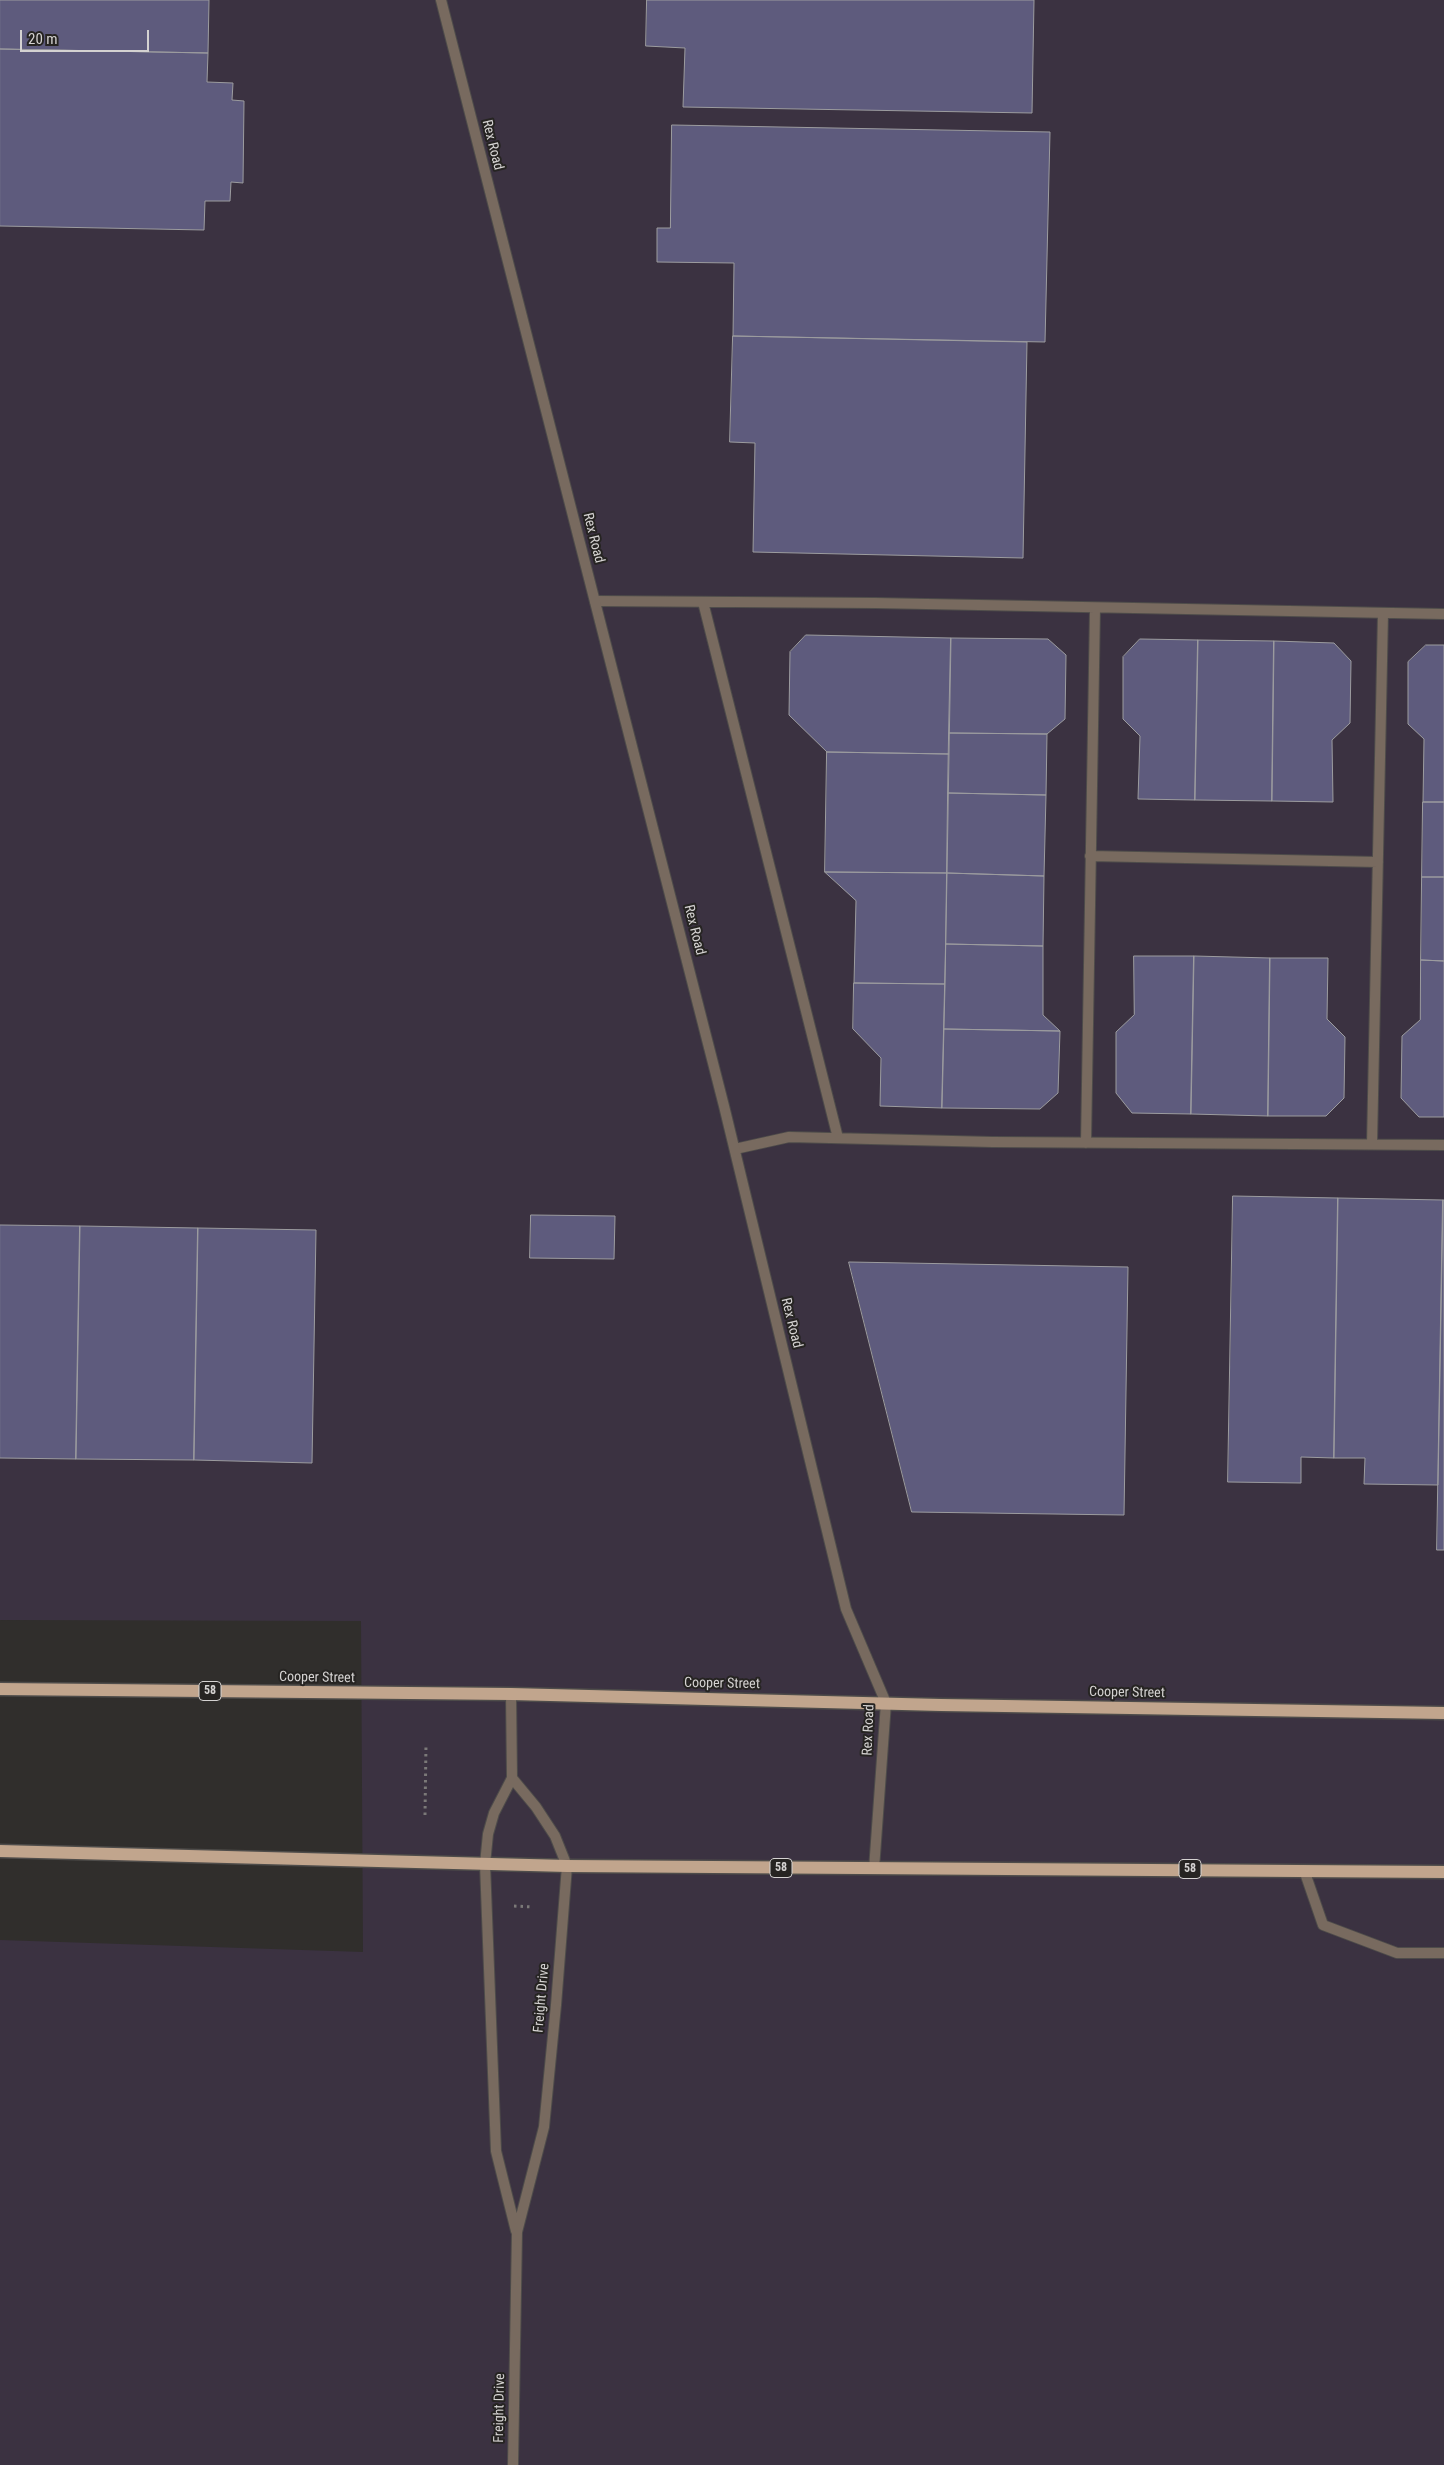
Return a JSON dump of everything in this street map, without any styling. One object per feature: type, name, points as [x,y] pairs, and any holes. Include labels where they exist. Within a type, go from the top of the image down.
[{"type":"main road","name":"Cooper Street","points":[[0,1689],[511,1694],[1444,1713]]},
{"type":"main road","name":"58","points":[[0,1852],[567,1866],[1444,1872]]},
{"type":"street","name":"Rex Road","points":[[441,0],[735,1149],[846,1609],[886,1703],[874,1869]]},
{"type":"street","points":[[595,601],[875,603],[1444,614]]},
{"type":"street","points":[[703,602],[838,1138]]},
{"type":"street","points":[[1086,1143],[1095,608]]},
{"type":"street","points":[[1372,1144],[1382,613]]},
{"type":"street","points":[[1090,856],[1378,862]]},
{"type":"street","points":[[735,1149],[789,1137],[1086,1143],[1444,1145]]},
{"type":"street","name":"Freight Drive","points":[[511,1694],[512,1778],[494,1813],[488,1834],[485,1864],[496,2151],[517,2232]]},
{"type":"street","name":"Freight Drive","points":[[512,1778],[536,1807],[555,1836],[567,1866],[544,2126],[517,2232],[513,2465]]},
{"type":"street","points":[[1304,1870],[1324,1925],[1397,1953],[1444,1953]]},
{"type":"path","points":[[425,1815],[426,1744]]},
{"type":"path","points":[[511,1906],[532,1907]]},
{"type":"shaded area","points":[[0,0],[1444,0],[1444,2465],[0,2465],[0,1940],[363,1952],[361,1621],[0,1620]]},
{"type":"building","points":[[0,0],[209,0],[208,53],[0,49]]},
{"type":"building","points":[[647,0],[1034,0],[1032,113],[683,107],[685,48],[646,46]]},
{"type":"building","points":[[0,49],[208,53],[207,82],[233,83],[232,100],[244,101],[243,183],[231,182],[230,201],[205,201],[204,230],[0,226]]},
{"type":"building","points":[[672,125],[1050,132],[1045,342],[733,336],[734,263],[657,262],[657,228],[670,228]]},
{"type":"building","points":[[733,336],[1027,342],[1023,558],[753,552],[755,443],[730,442]]},
{"type":"building","points":[[806,635],[951,638],[949,754],[827,752],[789,715],[790,652]]},
{"type":"building","points":[[951,638],[1048,639],[1066,655],[1065,719],[1047,734],[949,733]]},
{"type":"building","points":[[1140,639],[1198,640],[1195,800],[1138,799],[1140,736],[1123,719],[1123,657]]},
{"type":"building","points":[[1198,640],[1274,641],[1272,801],[1195,800]]},
{"type":"building","points":[[1274,641],[1334,643],[1351,661],[1350,723],[1332,740],[1333,802],[1272,801]]},
{"type":"building","points":[[1426,645],[1444,645],[1444,802],[1423,802],[1424,739],[1408,724],[1408,662]]},
{"type":"building","points":[[949,733],[1047,734],[1046,795],[948,793]]},
{"type":"building","points":[[827,752],[949,754],[947,873],[825,872]]},
{"type":"building","points":[[948,793],[1046,795],[1044,876],[947,873]]},
{"type":"building","points":[[1423,802],[1444,802],[1444,877],[1422,877]]},
{"type":"building","points":[[825,872],[947,873],[945,984],[854,983],[856,901]]},
{"type":"building","points":[[947,873],[1044,876],[1043,946],[946,944]]},
{"type":"building","points":[[1422,877],[1444,877],[1444,961],[1421,960]]},
{"type":"building","points":[[946,944],[1043,946],[1043,1015],[1060,1031],[944,1029]]},
{"type":"building","points":[[1134,956],[1194,956],[1191,1114],[1132,1113],[1116,1093],[1116,1032],[1134,1015]]},
{"type":"building","points":[[1194,956],[1270,958],[1268,1116],[1191,1114]]},
{"type":"building","points":[[1270,958],[1328,958],[1327,1019],[1345,1037],[1344,1098],[1326,1116],[1268,1116]]},
{"type":"building","points":[[1421,960],[1444,961],[1444,1117],[1419,1117],[1401,1098],[1402,1036],[1420,1020]]},
{"type":"building","points":[[854,983],[945,984],[942,1108],[880,1106],[881,1058],[853,1029]]},
{"type":"building","points":[[944,1029],[1060,1031],[1058,1093],[1040,1109],[942,1108]]},
{"type":"building","points":[[1233,1196],[1338,1198],[1334,1458],[1301,1457],[1301,1483],[1228,1482]]},
{"type":"building","points":[[1338,1198],[1443,1200],[1438,1485],[1364,1484],[1365,1458],[1334,1458]]},
{"type":"building","points":[[1443,1200],[1444,1550],[1437,1550]]},
{"type":"building","points":[[531,1215],[615,1216],[614,1259],[530,1258]]},
{"type":"building","points":[[0,1225],[80,1226],[76,1459],[0,1458]]},
{"type":"building","points":[[80,1226],[198,1228],[194,1460],[76,1459]]},
{"type":"building","points":[[198,1228],[316,1230],[312,1463],[194,1460]]},
{"type":"building","points":[[849,1262],[1128,1267],[1124,1515],[912,1512]]}]
